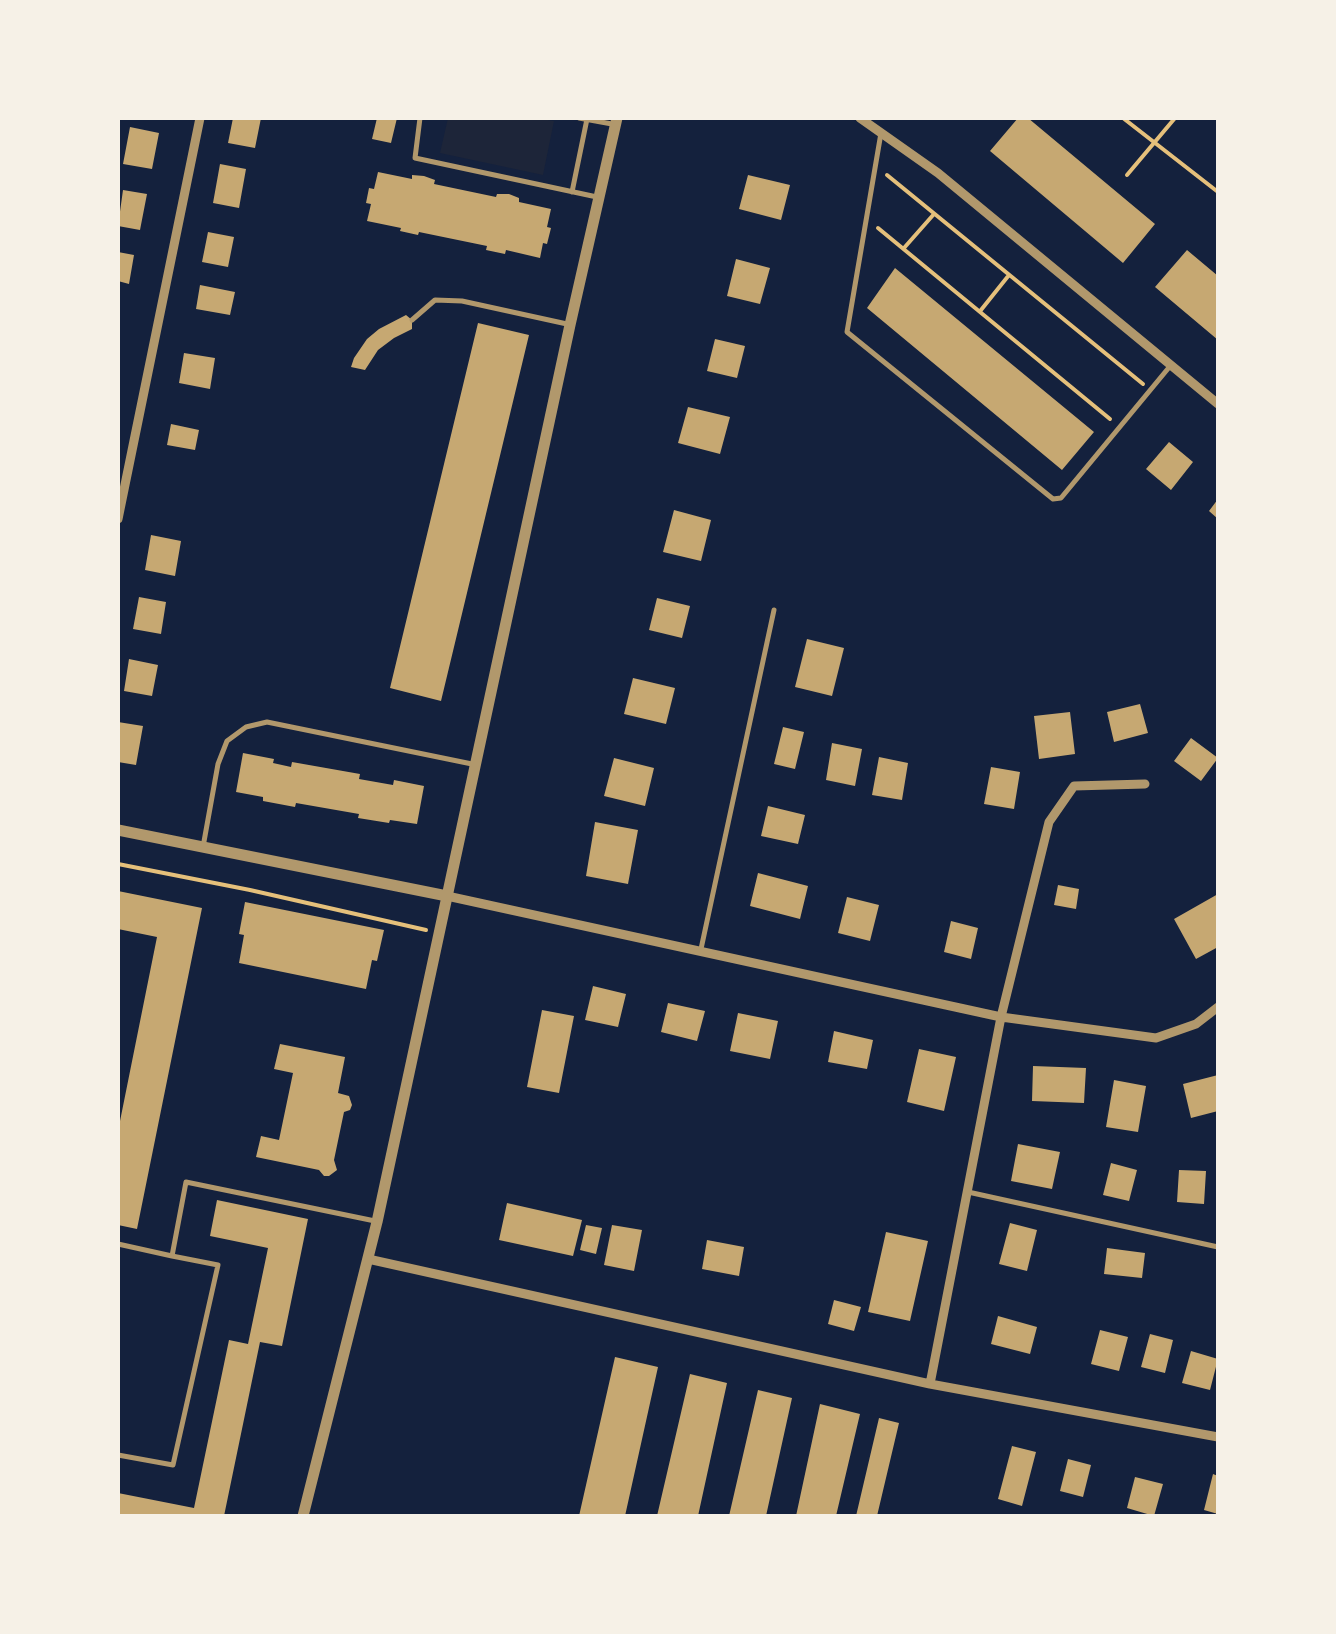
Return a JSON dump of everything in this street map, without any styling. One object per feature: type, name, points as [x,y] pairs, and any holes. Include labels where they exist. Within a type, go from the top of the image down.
[{"type":"street","points":[[118,519],[200,118]]},
{"type":"street","points":[[860,118],[938,173],[1218,404]]},
{"type":"street","points":[[303,1516],[377,1222],[616,121]]},
{"type":"street","points":[[930,1384],[1001,1017],[1049,822],[1074,786],[1145,784]]},
{"type":"street","points":[[118,830],[447,896],[1001,1017],[1156,1038],[1196,1024],[1218,1007]]},
{"type":"street","points":[[368,1259],[930,1384],[1218,1437]]},
{"type":"lane","points":[[420,118],[415,158],[600,198]]},
{"type":"lane","points":[[578,118],[616,121]]},
{"type":"lane","points":[[572,192],[588,120]]},
{"type":"lane","points":[[881,132],[848,332],[1053,498],[1061,498],[1170,365]]},
{"type":"lane","points":[[412,320],[435,300],[462,301],[570,325]]},
{"type":"lane","points":[[701,952],[774,610]]},
{"type":"lane","points":[[204,848],[218,764],[227,741],[246,727],[267,722],[475,764]]},
{"type":"lane","points":[[172,1256],[186,1182],[377,1222]]},
{"type":"lane","points":[[968,1192],[1218,1247]]},
{"type":"lane","points":[[118,1244],[218,1265],[173,1465],[118,1454]]},
{"type":"path","points":[[1124,118],[1218,192]]},
{"type":"path","points":[[1126,175],[1174,118]]},
{"type":"path","points":[[875,166],[1150,389]]},
{"type":"path","points":[[903,249],[934,214]]},
{"type":"path","points":[[866,218],[1119,426]]},
{"type":"path","points":[[980,312],[1009,275]]},
{"type":"path","points":[[118,864],[439,932]]},
{"type":"shaded area","points":[[448,118],[554,121],[543,175],[440,153]]},
{"type":"building","points":[[233,118],[261,118],[255,148],[228,143]]},
{"type":"building","points":[[377,118],[397,118],[391,143],[372,139]]},
{"type":"building","points":[[1018,118],[1028,118],[1155,224],[1123,263],[990,151]]},
{"type":"building","points":[[130,127],[159,133],[152,169],[123,164]]},
{"type":"building","points":[[220,164],[246,169],[239,208],[213,203]]},
{"type":"building","points":[[378,172],[412,179],[412,175],[424,176],[435,180],[434,184],[496,197],[509,194],[519,198],[519,202],[551,209],[547,244],[543,243],[540,258],[506,250],[505,254],[486,250],[487,246],[419,232],[418,235],[367,221],[369,188],[374,189]]},
{"type":"building","points":[[748,175],[790,185],[781,220],[739,209]]},
{"type":"building","points":[[123,190],[147,194],[140,230],[118,226]]},
{"type":"building","points":[[208,232],[234,237],[228,267],[202,262]]},
{"type":"building","points":[[1187,250],[1218,276],[1218,340],[1155,287]]},
{"type":"building","points":[[118,252],[134,255],[129,284],[118,281]]},
{"type":"building","points":[[736,259],[770,268],[760,304],[727,296]]},
{"type":"building","points":[[895,268],[1094,432],[1062,470],[867,308]]},
{"type":"building","points":[[200,285],[235,292],[230,315],[196,309]]},
{"type":"building","points":[[406,315],[412,320],[412,329],[378,350],[365,370],[351,367],[367,339]]},
{"type":"building","points":[[478,323],[529,335],[441,701],[390,688]]},
{"type":"building","points":[[715,339],[745,346],[737,378],[707,371]]},
{"type":"building","points":[[184,353],[215,358],[210,389],[179,383]]},
{"type":"building","points":[[688,407],[730,417],[720,454],[678,443]]},
{"type":"building","points":[[171,424],[199,430],[195,450],[167,445]]},
{"type":"building","points":[[1169,442],[1193,462],[1171,490],[1146,469]]},
{"type":"building","points":[[1218,499],[1218,519],[1209,511]]},
{"type":"building","points":[[674,510],[711,520],[701,561],[663,552]]},
{"type":"building","points":[[151,535],[181,541],[175,576],[145,570]]},
{"type":"building","points":[[139,597],[166,602],[161,634],[133,629]]},
{"type":"building","points":[[657,598],[690,606],[682,638],[649,630]]},
{"type":"building","points":[[807,639],[844,648],[832,696],[795,687]]},
{"type":"building","points":[[129,659],[158,665],[152,696],[124,691]]},
{"type":"building","points":[[633,678],[675,688],[666,724],[624,714]]},
{"type":"building","points":[[1140,704],[1148,733],[1114,742],[1107,712]]},
{"type":"building","points":[[1070,712],[1075,754],[1039,759],[1034,716]]},
{"type":"building","points":[[118,722],[143,726],[136,765],[118,762]]},
{"type":"building","points":[[783,727],[804,732],[795,769],[774,764]]},
{"type":"building","points":[[1191,738],[1218,758],[1201,781],[1174,761]]},
{"type":"building","points":[[832,743],[862,749],[855,786],[826,780]]},
{"type":"building","points":[[243,753],[291,767],[292,762],[360,774],[359,779],[424,786],[417,824],[358,818],[359,814],[296,803],[295,807],[236,792]]},
{"type":"building","points":[[879,757],[908,763],[902,800],[872,795]]},
{"type":"building","points":[[614,758],[654,768],[645,806],[604,796]]},
{"type":"building","points":[[991,767],[1020,772],[1014,809],[984,804]]},
{"type":"building","points":[[768,806],[805,815],[798,844],[761,836]]},
{"type":"building","points":[[595,822],[638,830],[628,884],[586,876]]},
{"type":"building","points":[[758,873],[808,886],[800,919],[750,906]]},
{"type":"building","points":[[1058,885],[1079,889],[1076,909],[1054,905]]},
{"type":"building","points":[[118,891],[202,908],[137,1229],[118,1225],[118,1131],[157,937],[118,929]]},
{"type":"building","points":[[1218,894],[1218,947],[1196,959],[1174,919]]},
{"type":"building","points":[[847,897],[879,905],[870,941],[838,933]]},
{"type":"building","points":[[245,902],[384,930],[366,989],[239,963]]},
{"type":"building","points":[[951,921],[978,928],[971,959],[944,952]]},
{"type":"building","points":[[593,986],[626,994],[618,1027],[585,1020]]},
{"type":"building","points":[[668,1003],[705,1011],[697,1041],[661,1032]]},
{"type":"building","points":[[542,1010],[574,1016],[559,1093],[527,1087]]},
{"type":"building","points":[[738,1013],[778,1021],[770,1059],[730,1051]]},
{"type":"building","points":[[834,1031],[873,1040],[867,1069],[828,1062]]},
{"type":"building","points":[[280,1044],[345,1057],[338,1093],[349,1096],[352,1105],[344,1112],[334,1160],[337,1170],[329,1176],[319,1170],[256,1157],[261,1136],[279,1140],[293,1073],[274,1069]]},
{"type":"building","points":[[919,1049],[956,1057],[944,1111],[907,1102]]},
{"type":"building","points":[[1033,1066],[1086,1068],[1084,1103],[1032,1101]]},
{"type":"building","points":[[1218,1075],[1218,1111],[1191,1118],[1183,1084]]},
{"type":"building","points":[[1114,1080],[1146,1086],[1138,1132],[1106,1127]]},
{"type":"building","points":[[1018,1144],[1060,1152],[1052,1189],[1011,1181]]},
{"type":"building","points":[[1111,1163],[1137,1170],[1129,1201],[1103,1195]]},
{"type":"building","points":[[1179,1170],[1206,1171],[1204,1204],[1177,1202]]},
{"type":"building","points":[[217,1200],[308,1219],[282,1346],[260,1342],[224,1516],[118,1516],[118,1493],[194,1508],[229,1340],[248,1344],[268,1248],[210,1236]]},
{"type":"building","points":[[507,1203],[582,1220],[573,1256],[499,1240]]},
{"type":"building","points":[[1010,1223],[1037,1230],[1027,1271],[999,1264]]},
{"type":"building","points":[[586,1225],[602,1228],[596,1254],[580,1250]]},
{"type":"building","points":[[612,1225],[642,1230],[634,1271],[604,1265]]},
{"type":"building","points":[[886,1232],[928,1241],[910,1321],[868,1312]]},
{"type":"building","points":[[707,1240],[744,1247],[739,1276],[702,1269]]},
{"type":"building","points":[[1107,1248],[1145,1253],[1142,1278],[1104,1274]]},
{"type":"building","points":[[834,1300],[861,1307],[854,1331],[828,1324]]},
{"type":"building","points":[[998,1316],[1037,1327],[1030,1354],[991,1344]]},
{"type":"building","points":[[1100,1330],[1128,1337],[1119,1371],[1091,1364]]},
{"type":"building","points":[[1150,1334],[1173,1340],[1165,1373],[1141,1367]]},
{"type":"building","points":[[1191,1351],[1218,1359],[1210,1390],[1182,1383]]},
{"type":"building","points":[[615,1357],[658,1367],[625,1516],[579,1516]]},
{"type":"building","points":[[690,1374],[727,1383],[698,1516],[657,1516]]},
{"type":"building","points":[[758,1390],[792,1398],[766,1516],[729,1516]]},
{"type":"building","points":[[820,1404],[860,1414],[836,1516],[796,1516]]},
{"type":"building","points":[[879,1418],[899,1423],[877,1516],[856,1516]]},
{"type":"building","points":[[1012,1446],[1036,1452],[1022,1506],[998,1499]]},
{"type":"building","points":[[1068,1459],[1091,1465],[1083,1497],[1060,1491]]},
{"type":"building","points":[[1213,1474],[1218,1476],[1218,1514],[1204,1510]]},
{"type":"building","points":[[1135,1477],[1163,1484],[1154,1516],[1127,1508]]}]
